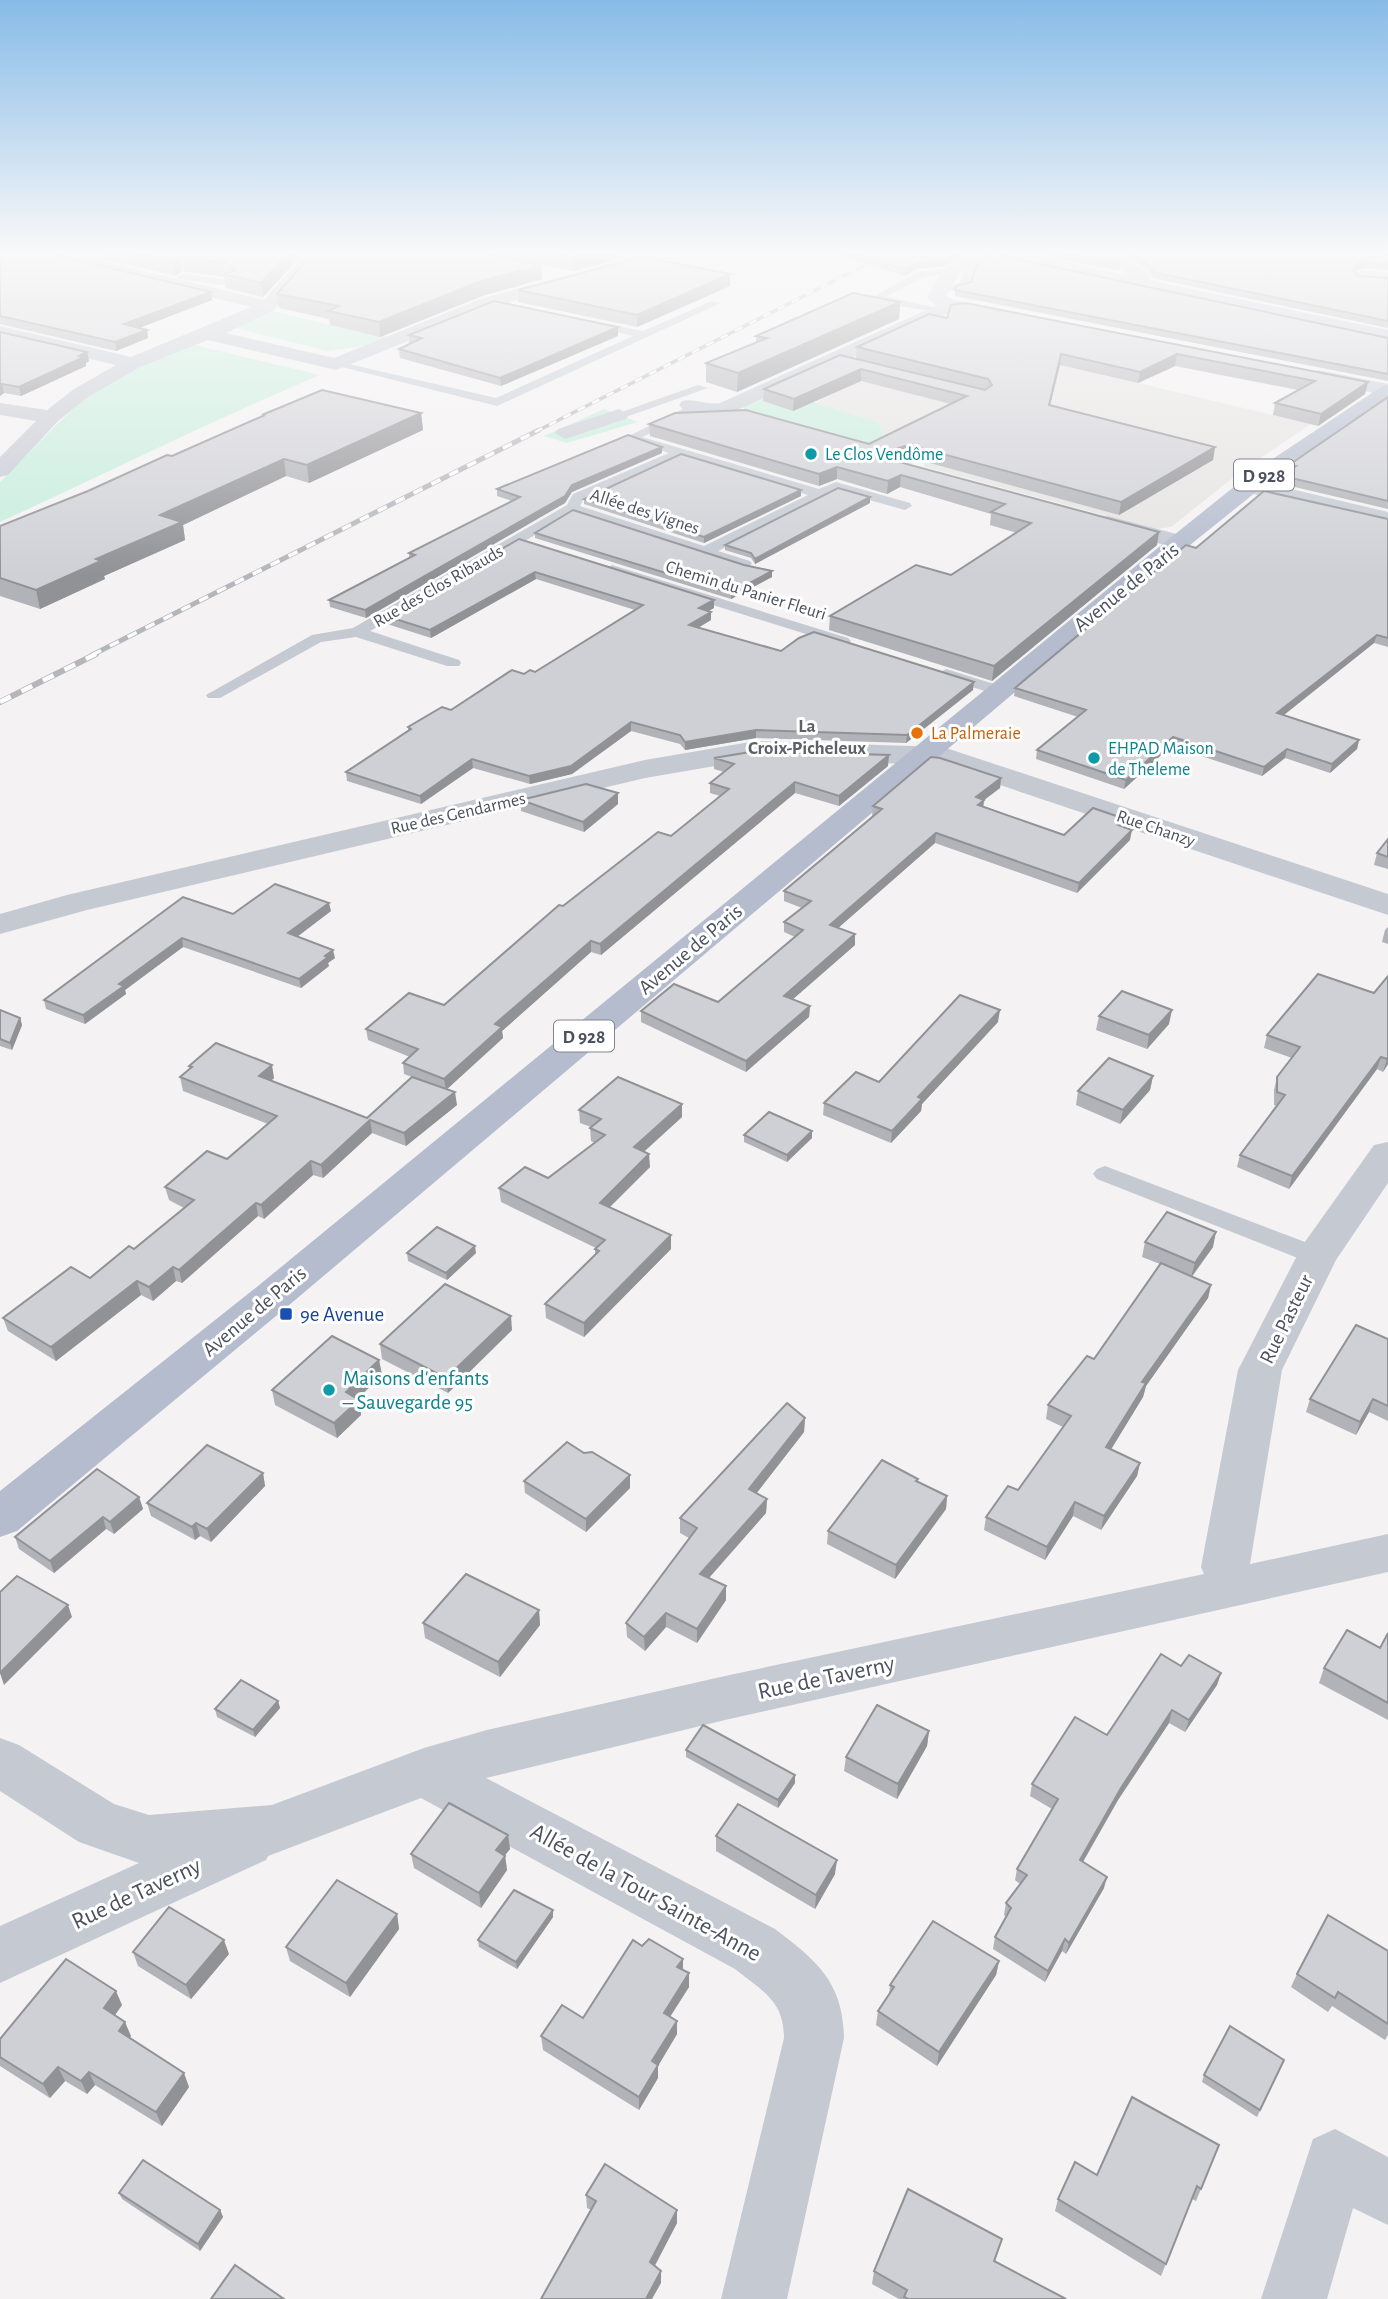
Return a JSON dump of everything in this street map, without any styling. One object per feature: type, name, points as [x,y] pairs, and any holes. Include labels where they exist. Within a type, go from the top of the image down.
[{"type":"main road","points":[[1298,372],[1388,391]]},
{"type":"main road","name":"Avenue de Paris","points":[[0,1518],[284,1287],[1180,542],[1249,486],[1388,391]]},
{"type":"street","points":[[121,360],[133,363]]},
{"type":"street","points":[[0,470],[51,417],[81,393],[140,360]]},
{"type":"street","points":[[320,360],[336,364],[345,360]]},
{"type":"street","points":[[705,407],[768,390],[832,360]]},
{"type":"street","points":[[0,409],[51,417]]},
{"type":"street","points":[[565,433],[619,415]]},
{"type":"street","points":[[1249,486],[1388,519]]},
{"type":"street","points":[[1085,516],[1180,542]]},
{"type":"street","name":"Rue des Gendarmes","points":[[0,924],[78,902],[706,757],[756,750],[923,756]]},
{"type":"street","name":"Rue Chanzy","points":[[923,756],[952,759],[1388,905]]},
{"type":"street","name":"Rue Pasteur","points":[[1235,1586],[1225,1567],[1260,1370],[1317,1256],[1388,1154]]},
{"type":"street","name":"Rue de Taverny","points":[[0,1955],[272,1830],[424,1772],[487,1754],[725,1698],[1388,1553]]},
{"type":"street","name":"Rue de Taverny","points":[[0,1762],[98,1824],[149,1842],[272,1830]]},
{"type":"street","name":"Allée de la Tour Sainte-Anne","points":[[424,1772],[755,1949],[795,1981],[814,2012],[814,2038],[754,2299]]},
{"type":"street","points":[[1294,2299],[1335,2161],[1388,2193]]},
{"type":"lane","points":[[336,364],[497,402],[589,360]]},
{"type":"lane","points":[[840,360],[858,365]]},
{"type":"lane","points":[[702,388],[705,407]]},
{"type":"lane","points":[[649,390],[705,407]]},
{"type":"lane","points":[[619,415],[705,407]]},
{"type":"lane","points":[[680,453],[631,438],[689,411],[705,407]]},
{"type":"lane","name":"Allée des Vignes","points":[[680,453],[820,494]]},
{"type":"lane","name":"Rue des Clos Ribauds","points":[[214,695],[317,638],[358,632],[525,542],[572,508],[578,496],[680,453]]},
{"type":"lane","name":"Allée des Vignes","points":[[706,551],[836,486],[905,506]]},
{"type":"lane","name":"Allée des Vignes","points":[[572,508],[745,564]]},
{"type":"lane","name":"Chemin du Panier Fleuri","points":[[597,564],[858,646]]},
{"type":"lane","name":"Rue des Clos Ribauds","points":[[358,632],[453,663]]},
{"type":"lane","points":[[936,671],[1001,691]]},
{"type":"lane","points":[[1105,1174],[1317,1256]]},
{"type":"shaded area","points":[[1043,360],[1311,424],[1244,469],[1171,527],[1155,529],[925,467],[921,458],[885,440],[879,423],[817,403],[865,361]]},
{"type":"green space","points":[[149,360],[258,360],[320,375],[0,522],[0,482],[68,413],[104,384]]},
{"type":"green space","points":[[774,394],[817,403],[879,423],[885,440],[918,459],[903,470],[734,414],[745,410],[742,406]]},
{"type":"green space","points":[[604,409],[638,422],[567,443],[544,436]]},
{"type":"building","points":[[0,360],[77,360],[19,387],[0,385]]},
{"type":"building","points":[[438,360],[541,360],[500,378]]},
{"type":"building","points":[[713,360],[767,360],[738,373],[706,363]]},
{"type":"building","points":[[828,360],[862,360],[985,390],[992,385],[988,379],[911,360],[1060,360],[1049,405],[1215,447],[1121,502],[909,445],[898,448],[895,456],[899,462],[1159,532],[994,666],[830,616],[916,565],[951,575],[1031,523],[991,512],[1005,504],[901,475],[888,481],[837,467],[819,474],[649,424],[675,413],[746,410],[869,444],[967,396],[861,369],[794,399],[764,389]]},
{"type":"building","points":[[1089,360],[1164,360],[1140,372]]},
{"type":"building","points":[[1209,360],[1257,360],[1368,382],[1321,414],[1275,403],[1315,381]]},
{"type":"building","points":[[1317,360],[1388,360],[1388,374]]},
{"type":"building","points":[[322,390],[421,413],[307,465],[284,459],[160,515],[182,522],[96,559],[101,561],[36,590],[0,578],[0,526],[88,491],[167,455],[172,456]]},
{"type":"building","points":[[1388,397],[1388,501],[1283,476],[1296,466],[1289,465]]},
{"type":"building","points":[[628,435],[662,447],[572,485],[565,496],[365,610],[329,600],[415,555],[409,553],[520,497],[497,489]]},
{"type":"building","points":[[681,454],[801,490],[704,537],[584,499]]},
{"type":"building","points":[[838,488],[870,497],[755,559],[751,553],[725,545]]},
{"type":"building","points":[[1264,491],[1388,519],[1388,638],[1377,635],[1277,713],[1359,740],[1332,764],[1287,749],[1264,767],[1173,737],[1126,780],[1037,750],[1086,710],[1015,688],[1186,545],[1196,548]]},
{"type":"building","points":[[573,510],[744,565],[772,571],[731,593],[535,533]]},
{"type":"building","points":[[519,539],[714,600],[699,608],[711,612],[689,625],[781,651],[799,638],[814,632],[974,682],[907,735],[756,730],[685,742],[680,735],[631,722],[571,766],[529,776],[472,759],[420,796],[346,772],[411,729],[408,727],[442,707],[451,710],[512,670],[524,674],[530,670],[535,672],[643,605],[535,572],[430,630],[386,616]]},
{"type":"building","points":[[756,751],[889,755],[839,796],[795,782],[600,944],[591,941],[495,1024],[502,1027],[444,1079],[403,1063],[418,1049],[366,1029],[409,993],[444,1005],[559,905],[563,906],[658,832],[671,836],[729,789],[710,783],[734,764],[714,758]]},
{"type":"building","points":[[931,757],[1001,778],[976,797],[984,800],[978,805],[1064,835],[1093,808],[1125,819],[1118,825],[1132,830],[1079,883],[936,833],[830,925],[855,934],[784,996],[810,1006],[746,1061],[641,1011],[674,984],[718,1002],[803,930],[784,922],[811,901],[784,891],[882,809],[873,806]]},
{"type":"building","points":[[586,784],[618,793],[583,822],[521,800]]},
{"type":"building","points":[[1388,839],[1388,857],[1377,853]]},
{"type":"building","points":[[275,884],[329,903],[288,933],[333,950],[299,979],[182,938],[119,984],[124,986],[83,1015],[44,1000],[183,897],[233,914]]},
{"type":"building","points":[[1318,974],[1374,993],[1388,976],[1388,1057],[1381,1057],[1292,1176],[1240,1155],[1285,1095],[1277,1092],[1277,1077],[1300,1047],[1267,1035]]},
{"type":"building","points":[[1122,991],[1172,1010],[1149,1035],[1099,1016]]},
{"type":"building","points":[[960,995],[1000,1010],[918,1097],[922,1099],[892,1131],[824,1103],[856,1072],[879,1082]]},
{"type":"building","points":[[0,1010],[20,1018],[10,1043],[0,1039]]},
{"type":"building","points":[[216,1043],[272,1065],[259,1076],[367,1118],[412,1077],[455,1092],[404,1133],[370,1120],[321,1165],[311,1161],[261,1205],[256,1203],[179,1270],[173,1267],[149,1287],[137,1281],[51,1347],[3,1318],[71,1267],[90,1278],[129,1246],[134,1249],[194,1200],[165,1187],[207,1151],[227,1159],[277,1116],[180,1077]]},
{"type":"building","points":[[1109,1058],[1153,1076],[1123,1110],[1078,1091]]},
{"type":"building","points":[[618,1077],[682,1104],[634,1147],[649,1154],[600,1203],[671,1235],[584,1323],[545,1304],[599,1251],[595,1249],[605,1240],[499,1188],[525,1167],[548,1178],[605,1135],[590,1128],[601,1119],[579,1110]]},
{"type":"building","points":[[769,1112],[812,1131],[787,1155],[744,1135]]},
{"type":"building","points":[[1167,1212],[1216,1232],[1195,1263],[1145,1242]]},
{"type":"building","points":[[437,1227],[475,1246],[446,1273],[407,1253]]},
{"type":"building","points":[[1161,1263],[1211,1285],[1142,1382],[1146,1383],[1106,1447],[1140,1463],[1104,1516],[1075,1502],[1047,1547],[986,1517],[1008,1486],[1018,1490],[1071,1416],[1048,1405],[1087,1356],[1094,1359]]},
{"type":"building","points":[[445,1284],[511,1316],[446,1378],[380,1344]]},
{"type":"building","points":[[1356,1325],[1388,1339],[1388,1406],[1373,1399],[1360,1422],[1310,1399]]},
{"type":"building","name":"Maisons d'enfants – Sauvegarde 95","points":[[332,1336],[379,1360],[346,1392],[359,1400],[334,1423],[272,1390]]},
{"type":"building","points":[[787,1403],[805,1418],[749,1489],[767,1499],[700,1574],[726,1586],[697,1629],[666,1613],[644,1637],[626,1623],[697,1528],[680,1518]]},
{"type":"building","points":[[567,1442],[584,1453],[592,1452],[630,1475],[586,1519],[524,1481]]},
{"type":"building","points":[[207,1445],[263,1473],[207,1529],[196,1523],[192,1527],[147,1503]]},
{"type":"building","points":[[882,1460],[947,1496],[896,1565],[828,1531]]},
{"type":"building","points":[[97,1469],[139,1497],[110,1522],[103,1517],[50,1561],[15,1537]]},
{"type":"building","points":[[466,1574],[539,1610],[498,1662],[423,1623]]},
{"type":"building","points":[[17,1576],[68,1605],[0,1673],[0,1592]]},
{"type":"building","points":[[1347,1630],[1380,1648],[1388,1633],[1388,1703],[1324,1668]]},
{"type":"building","points":[[1161,1654],[1181,1666],[1189,1655],[1221,1673],[1189,1720],[1172,1710],[1121,1788],[1080,1860],[1107,1877],[1069,1943],[1065,1939],[1048,1971],[995,1937],[1011,1908],[1006,1903],[1027,1875],[1017,1869],[1058,1799],[1032,1784],[1075,1717],[1107,1735]]},
{"type":"building","points":[[241,1680],[278,1701],[253,1730],[215,1709]]},
{"type":"building","points":[[877,1705],[929,1731],[898,1784],[846,1757]]},
{"type":"building","points":[[703,1725],[795,1775],[778,1800],[686,1750]]},
{"type":"building","points":[[449,1803],[508,1835],[496,1850],[505,1856],[479,1893],[411,1854]]},
{"type":"building","points":[[738,1804],[837,1860],[816,1895],[716,1836]]},
{"type":"building","points":[[337,1880],[397,1914],[346,1983],[286,1947]]},
{"type":"building","points":[[514,1890],[553,1910],[516,1962],[478,1940]]},
{"type":"building","points":[[169,1907],[224,1940],[186,1985],[133,1952]]},
{"type":"building","points":[[1328,1915],[1388,1951],[1388,2024],[1338,1992],[1335,1998],[1297,1974]]},
{"type":"building","points":[[933,1921],[999,1961],[939,2052],[878,2011],[894,1987],[890,1985]]},
{"type":"building","points":[[649,1939],[683,1959],[677,1967],[689,1973],[664,2013],[677,2021],[652,2061],[658,2065],[639,2097],[541,2036],[562,2005],[583,2018],[633,1940],[642,1946]]},
{"type":"building","points":[[66,1959],[116,1991],[104,2008],[125,2022],[119,2031],[184,2073],[156,2112],[89,2072],[81,2081],[58,2067],[43,2084],[0,2057],[0,2039]]},
{"type":"building","points":[[1230,2026],[1284,2060],[1260,2110],[1204,2075]]},
{"type":"building","points":[[1132,2097],[1219,2145],[1201,2189],[1197,2186],[1166,2264],[1058,2199],[1075,2162],[1097,2175]]},
{"type":"building","points":[[143,2160],[220,2210],[198,2244],[119,2193]]},
{"type":"building","points":[[605,2164],[677,2210],[650,2262],[661,2271],[646,2299],[541,2299],[596,2201],[586,2195]]},
{"type":"building","points":[[908,2189],[1002,2239],[994,2261],[1066,2299],[904,2297],[907,2290],[874,2271]]},
{"type":"building","points":[[235,2265],[284,2299],[211,2299]]},
{"type":"railway","points":[[535,432],[677,360]]},
{"type":"railway","points":[[92,655],[539,430]]},
{"type":"railway","points":[[0,702],[96,654]]},
{"type":"place","name":"Le Clos Vendôme","points":[[811,454]]},
{"type":"place","name":"La Palmeraie","points":[[917,733]]},
{"type":"place","name":"EHPAD Maison de Theleme","points":[[1094,758]]},
{"type":"place","name":"9e Avenue","points":[[286,1314]]},
{"type":"place","name":"Maisons d'enfants – Sauvegarde 95","points":[[329,1390]]},
{"type":"district","name":"La Croix-Picheleux","points":[[807,736]]}]
